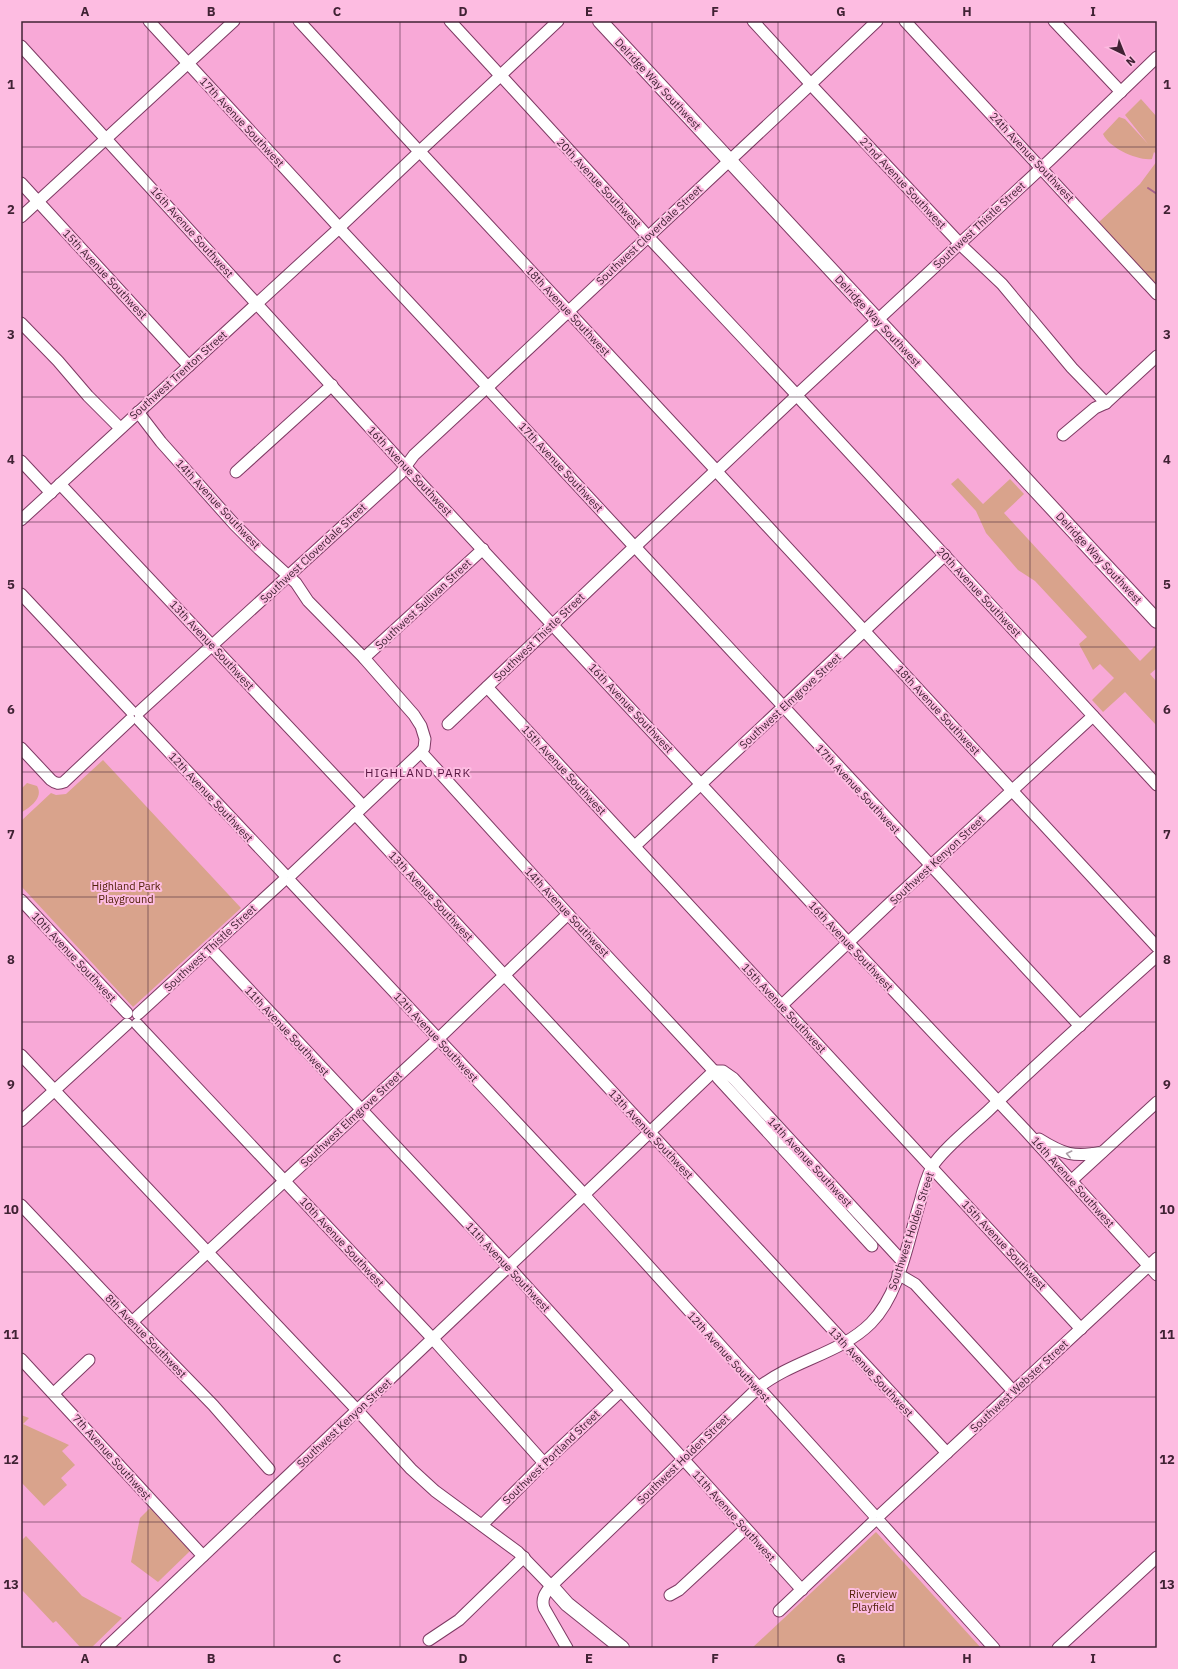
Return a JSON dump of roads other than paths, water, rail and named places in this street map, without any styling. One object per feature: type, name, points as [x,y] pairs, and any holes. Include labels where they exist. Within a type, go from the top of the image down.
[{"type":"main road","name":"Delridge Way Southwest","points":[[600,21],[1157,621]]},
{"type":"main road","points":[[550,1586],[572,1608],[622,1648]]},
{"type":"street","name":"17th Avenue Southwest","points":[[149,21],[930,866],[1080,1026]]},
{"type":"street","points":[[21,217],[234,21]]},
{"type":"street","name":"18th Avenue Southwest","points":[[299,21],[1157,947]]},
{"type":"street","name":"20th Avenue Southwest","points":[[450,21],[1157,785]]},
{"type":"street","name":"Southwest Trenton Street","points":[[21,520],[339,227],[558,21]]},
{"type":"street","name":"22nd Avenue Southwest","points":[[753,21],[960,243],[1014,297],[1072,368],[1106,403]]},
{"type":"street","name":"Southwest Cloverdale Street","points":[[21,748],[51,780],[57,784],[65,781],[400,474],[414,455],[877,21]]},
{"type":"street","name":"24th Avenue Southwest","points":[[905,21],[1157,294]]},
{"type":"street","points":[[1054,21],[1121,92]]},
{"type":"street","name":"16th Avenue Southwest","points":[[21,46],[332,386],[700,784],[1072,1180],[1153,1262],[1157,1275]]},
{"type":"street","name":"Southwest Thistle Street","points":[[448,724],[552,624],[1041,168],[1157,57]]},
{"type":"street","name":"15th Avenue Southwest","points":[[21,183],[189,366]]},
{"type":"street","points":[[21,323],[58,361],[88,396],[120,428]]},
{"type":"street","points":[[1063,435],[1095,408],[1106,403],[1157,356]]},
{"type":"street","points":[[236,472],[332,386]]},
{"type":"street","name":"14th Avenue Southwest","points":[[138,412],[161,442],[236,525],[259,550],[289,575],[308,601],[364,658],[414,715],[421,726],[425,739]]},
{"type":"street","points":[[21,461],[51,493]]},
{"type":"street","name":"13th Avenue Southwest","points":[[60,484],[363,806]]},
{"type":"street","name":"Southwest Sullivan Street","points":[[364,658],[483,549]]},
{"type":"street","name":"Southwest Elmgrove Street","points":[[635,846],[945,556]]},
{"type":"street","name":"12th Avenue Southwest","points":[[21,594],[584,1194],[994,1648]]},
{"type":"street","name":"15th Avenue Southwest","points":[[487,687],[1081,1329]]},
{"type":"street","name":"Southwest Kenyon Street","points":[[782,1005],[848,942],[1093,716]]},
{"type":"street","name":"Southwest Thistle Street","points":[[21,1121],[287,878],[421,752],[424,748],[425,739]]},
{"type":"street","name":"14th Avenue Southwest","points":[[421,752],[568,914],[714,1071],[718,1078],[872,1246]]},
{"type":"street","name":"13th Avenue Southwest","points":[[355,814],[947,1453]]},
{"type":"street","name":"10th Avenue Southwest","points":[[21,900],[433,1339],[544,1462]]},
{"type":"street","name":"Southwest Elmgrove Street","points":[[132,1322],[438,1039],[568,914]]},
{"type":"street","name":"11th Avenue Southwest","points":[[210,948],[509,1267],[745,1529],[802,1590]]},
{"type":"street","name":"Southwest Holden Street","points":[[550,1586],[758,1388],[780,1372],[844,1343],[862,1332],[879,1314],[889,1296],[898,1274],[927,1178],[938,1159],[998,1100],[1157,956]]},
{"type":"street","points":[[21,1055],[411,1469],[436,1491],[510,1545],[524,1557],[550,1586],[542,1602],[567,1648]]},
{"type":"street","name":"14th Avenue Southwest","points":[[714,1071],[723,1071],[733,1078],[902,1261]]},
{"type":"street","name":"Southwest Kenyon Street","points":[[106,1648],[358,1411],[714,1071]]},
{"type":"street","points":[[1072,1180],[1142,1114],[1157,1102]]},
{"type":"street","points":[[1026,1130],[1056,1150],[1066,1154],[1087,1155],[1102,1151]]},
{"type":"street","name":"8th Avenue Southwest","points":[[21,1205],[213,1405],[269,1468]]},
{"type":"street","name":"Southwest Webster Street","points":[[779,1611],[1013,1391],[1153,1262]]},
{"type":"street","points":[[898,1274],[915,1284],[1013,1391]]},
{"type":"street","name":"7th Avenue Southwest","points":[[21,1358],[203,1556]]},
{"type":"street","points":[[54,1393],[90,1360]]},
{"type":"street","name":"Southwest Portland Street","points":[[482,1525],[544,1462],[621,1391]]},
{"type":"street","points":[[670,1595],[679,1590],[745,1529]]},
{"type":"street","points":[[428,1640],[459,1620],[524,1557]]},
{"type":"street","points":[[1058,1648],[1157,1557]]},
{"type":"waterway","points":[[1148,188],[1157,194]]},
{"type":"district","name":"HIGHLAND PARK","points":[[418,773]]},
{"type":"park label","name":"Highland Park Playground","points":[[126,892]]},
{"type":"park label","name":"Riverview Playfield","points":[[873,1600]]}]
